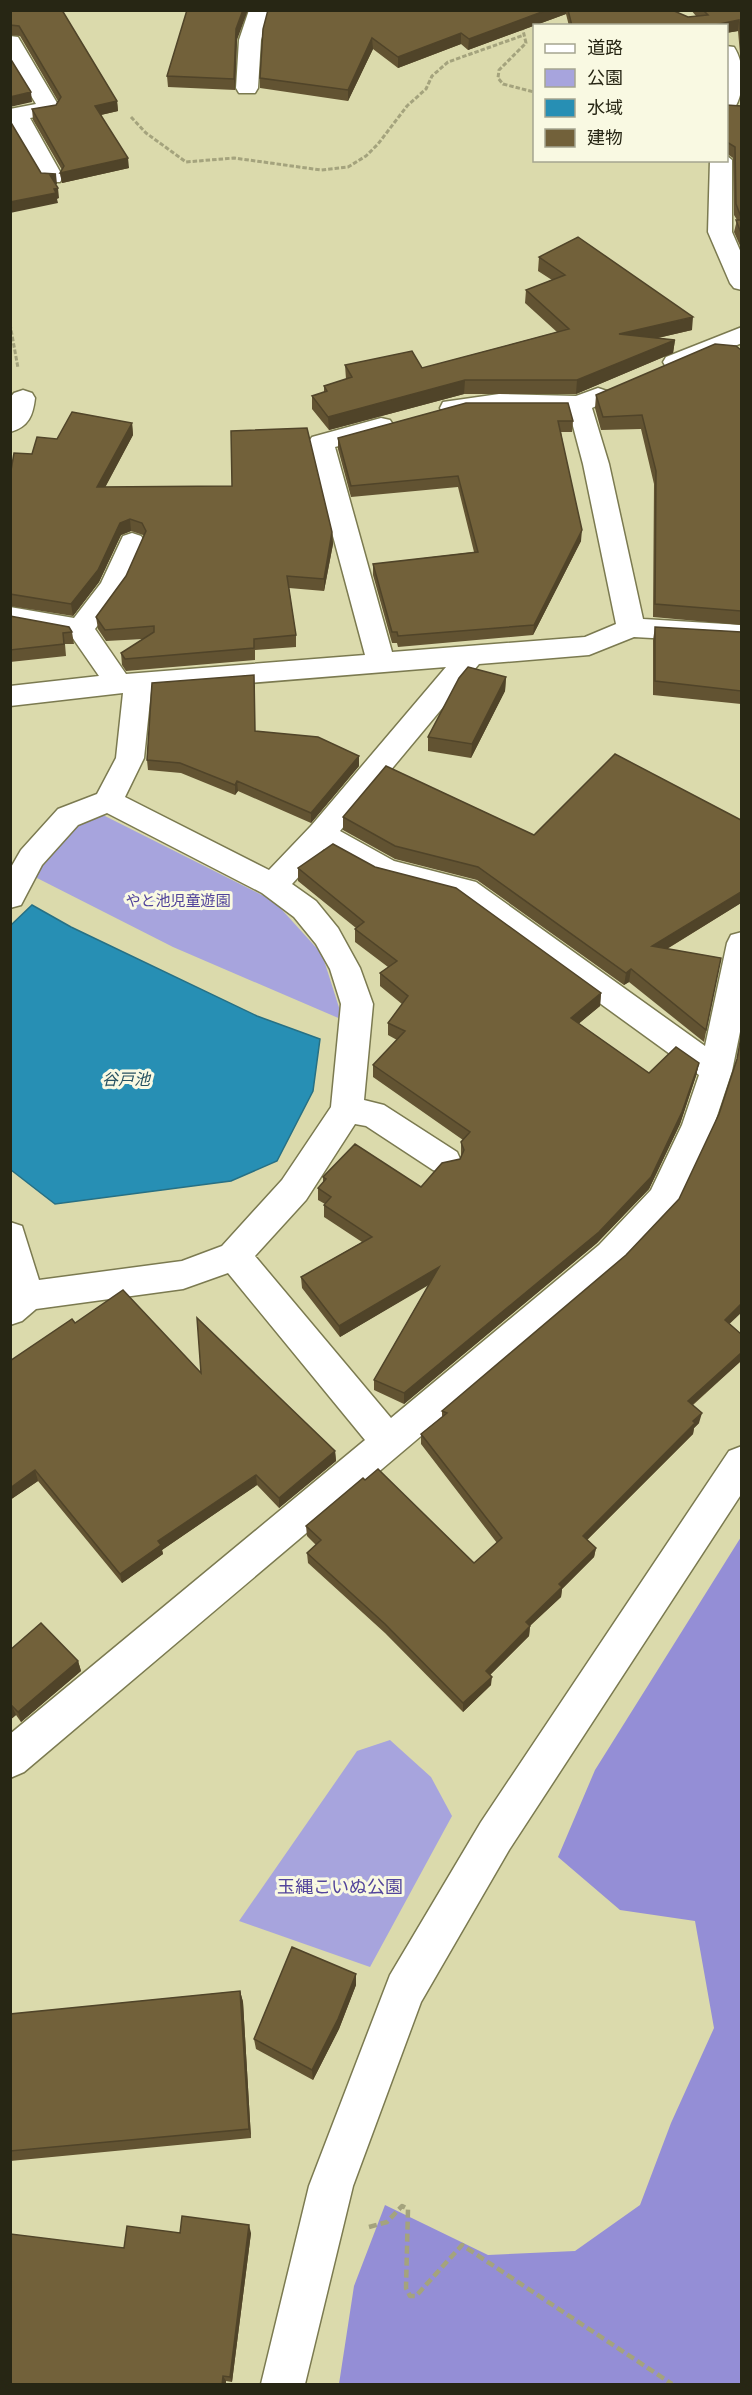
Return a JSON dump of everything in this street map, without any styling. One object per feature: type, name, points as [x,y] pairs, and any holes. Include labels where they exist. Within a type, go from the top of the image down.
[{"type":"street","points":[[248,88],[250,40],[260,10]]},
{"type":"street","points":[[10,42],[49,108],[14,116],[52,177]]},
{"type":"street","points":[[728,54],[731,58],[732,78],[728,95]]},
{"type":"street","points":[[721,162],[720,232],[741,283]]},
{"type":"street","points":[[655,371],[741,334]]},
{"type":"street","points":[[381,662],[321,442],[465,404],[527,402],[579,405],[622,386]]},
{"type":"street","points":[[10,424],[20,416],[23,398]]},
{"type":"street","points":[[579,405],[596,464],[632,628]]},
{"type":"street","points":[[81,629],[112,586],[132,542]]},
{"type":"street","points":[[10,616],[33,618],[81,629],[128,684],[130,758],[108,801],[68,817],[31,858],[10,897]]},
{"type":"street","points":[[10,696],[46,690],[381,662],[469,658],[589,646],[632,628],[741,634]]},
{"type":"street","points":[[273,885],[321,834],[469,658]]},
{"type":"street","points":[[10,1236],[19,1304],[183,1275],[234,1256],[294,1190],[347,1110],[357,1004],[345,968],[327,936],[305,909],[273,885],[108,801]]},
{"type":"street","points":[[321,834],[386,870],[465,890],[716,1071]]},
{"type":"street","points":[[10,1759],[387,1440],[611,1255],[663,1199],[698,1125],[716,1071],[741,943]]},
{"type":"street","points":[[347,1110],[373,1114],[445,1161]]},
{"type":"street","points":[[234,1256],[387,1440]]},
{"type":"street","points":[[283,2385],[331,2186],[405,1990],[495,1836],[741,1462]]},
{"type":"path","points":[[515,19],[522,27],[526,43],[524,48],[499,70],[498,78],[503,84],[533,92]]},
{"type":"path","points":[[132,117],[146,133],[186,162],[234,158],[321,170],[348,166],[366,156],[378,144],[407,106],[426,90],[439,69],[464,56],[524,35]]},
{"type":"path","points":[[10,324],[23,398]]},
{"type":"path","points":[[325,2211],[368,2227],[387,2222],[402,2206],[408,2209],[406,2288],[410,2296],[416,2296],[462,2246],[672,2385]]},
{"type":"green space","name":"やと池児童遊園","points":[[99,813],[274,901],[322,954],[343,1020],[173,947],[35,877],[63,834]]},
{"type":"green space","name":"玉縄こいぬ公園","points":[[390,1740],[431,1777],[452,1816],[370,1967],[239,1921],[357,1751]]},
{"type":"shaded area","points":[[741,1537],[741,2384],[339,2384],[354,2286],[385,2205],[488,2255],[575,2251],[640,2205],[671,2123],[714,2028],[695,1921],[620,1910],[558,1857],[595,1770]]},
{"type":"water","name":"谷戸池","points":[[32,905],[71,927],[257,1016],[320,1039],[313,1091],[277,1161],[231,1181],[55,1204],[11,1170],[11,925]]},
{"type":"building","points":[[10,10],[62,10],[117,101],[95,106],[128,158],[60,173],[64,166],[32,109],[56,105],[61,97],[19,26],[10,25]]},
{"type":"building","points":[[187,10],[243,10],[236,29],[234,79],[167,76]]},
{"type":"building","points":[[268,10],[547,10],[469,39],[461,33],[398,57],[372,38],[348,90],[260,78],[263,29]]},
{"type":"building","points":[[568,10],[672,10],[688,17],[708,15],[703,10],[741,10],[741,43],[739,20],[720,24],[572,24]]},
{"type":"building","points":[[10,58],[31,92],[10,97]]},
{"type":"building","points":[[728,105],[741,106],[741,217],[736,204],[735,147],[728,143]]},
{"type":"building","points":[[10,121],[41,173],[56,174],[50,175],[58,188],[54,189],[56,193],[10,202]]},
{"type":"building","points":[[736,220],[741,220],[741,233]]},
{"type":"building","points":[[578,237],[693,317],[619,334],[675,340],[577,380],[465,380],[328,417],[312,396],[327,391],[324,386],[352,377],[345,365],[412,351],[422,368],[569,329],[526,290],[565,275],[539,257]]},
{"type":"building","points":[[715,344],[736,346],[741,350],[741,611],[655,604],[656,471],[642,415],[603,417],[596,395]]},
{"type":"building","points":[[466,403],[568,403],[573,421],[558,421],[582,530],[534,625],[398,636],[397,632],[392,632],[373,564],[478,552],[458,476],[351,486],[338,438]]},
{"type":"building","points":[[72,412],[132,423],[97,487],[232,486],[231,431],[307,428],[332,532],[324,579],[287,576],[296,635],[254,639],[254,648],[125,659],[121,653],[154,632],[154,626],[105,630],[96,617],[126,576],[146,531],[142,523],[130,519],[120,523],[98,570],[71,604],[10,594],[10,476],[14,453],[32,454],[37,437],[57,439]]},
{"type":"building","points":[[10,616],[69,627],[72,632],[63,633],[64,644],[10,650]]},
{"type":"building","points":[[655,627],[741,632],[741,691],[655,681]]},
{"type":"building","points":[[468,667],[506,677],[472,744],[428,737],[459,678]]},
{"type":"building","points":[[254,675],[255,731],[318,737],[359,756],[311,813],[237,781],[235,785],[180,763],[147,760],[152,683]]},
{"type":"building","points":[[615,754],[741,820],[741,892],[652,946],[721,958],[706,1030],[631,969],[626,973],[478,867],[395,846],[343,817],[386,766],[534,835]]},
{"type":"building","points":[[333,844],[375,867],[456,888],[601,993],[571,1018],[649,1073],[676,1047],[699,1063],[682,1112],[651,1177],[599,1232],[404,1393],[374,1380],[439,1267],[339,1326],[301,1277],[372,1237],[324,1205],[331,1197],[318,1188],[326,1179],[323,1177],[355,1144],[421,1187],[442,1163],[460,1159],[464,1150],[461,1142],[470,1132],[373,1065],[405,1031],[388,1023],[408,996],[380,973],[397,961],[355,929],[364,922],[298,868]]},
{"type":"building","points":[[741,1037],[741,1304],[725,1320],[741,1334],[741,1353],[688,1401],[702,1413],[693,1421],[695,1423],[583,1536],[596,1548],[559,1584],[562,1587],[526,1622],[530,1626],[486,1671],[492,1677],[463,1703],[385,1624],[307,1553],[321,1540],[306,1526],[363,1478],[365,1480],[378,1469],[474,1563],[502,1538],[421,1434],[447,1413],[442,1411],[626,1255],[679,1199],[719,1114],[737,1059]]},
{"type":"building","points":[[123,1290],[201,1373],[197,1318],[335,1451],[279,1498],[256,1475],[158,1541],[161,1545],[120,1574],[35,1470],[10,1488],[10,1361],[72,1319],[75,1323]]},
{"type":"building","points":[[41,1623],[78,1661],[18,1712],[12,1706],[10,1707],[10,1650]]},
{"type":"building","points":[[292,1947],[356,1974],[338,2019],[312,2070],[254,2039]]},
{"type":"building","points":[[240,1991],[249,2129],[10,2151],[10,2014]]},
{"type":"building","points":[[182,2216],[249,2225],[230,2377],[223,2376],[222,2385],[10,2385],[11,2234],[124,2248],[127,2226],[180,2233]]}]
